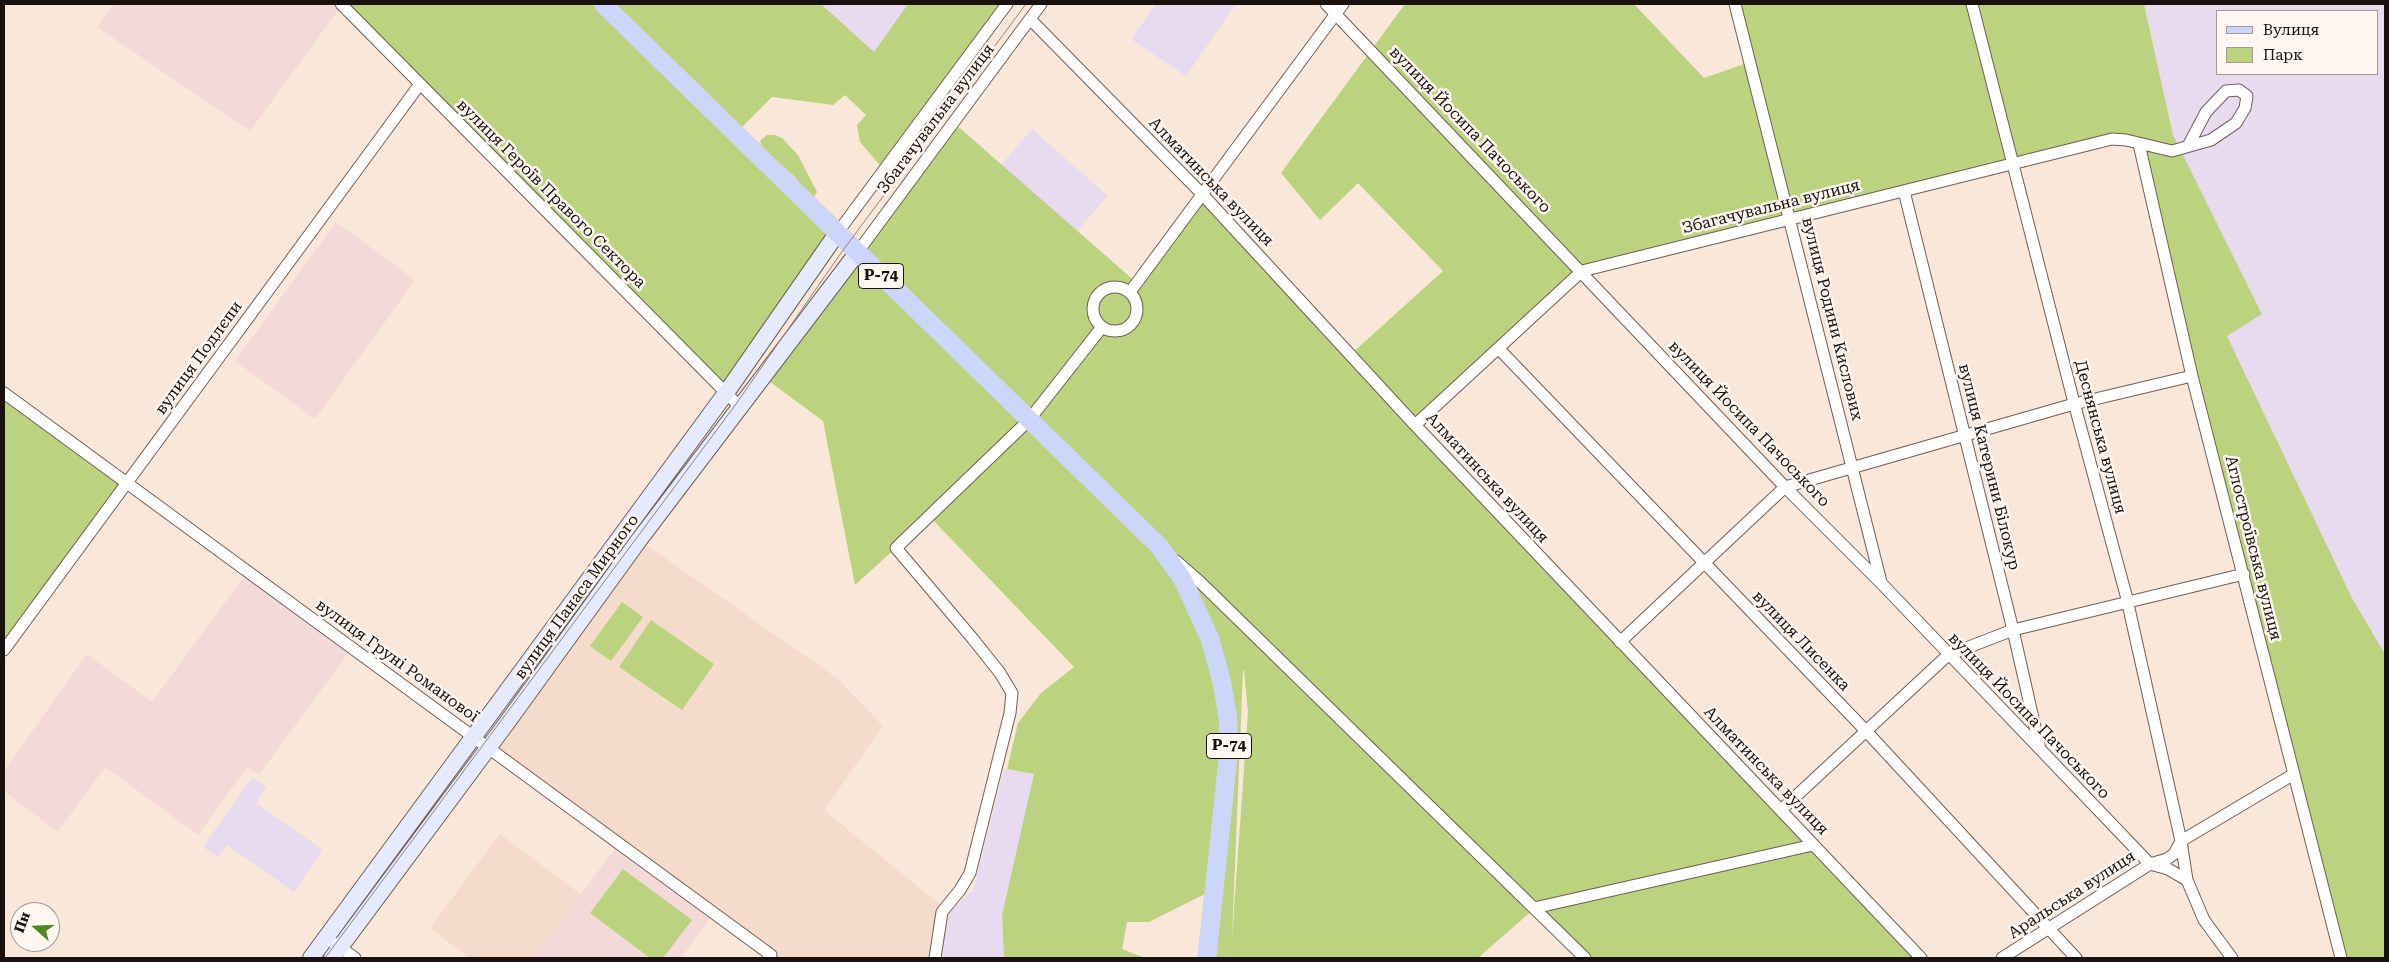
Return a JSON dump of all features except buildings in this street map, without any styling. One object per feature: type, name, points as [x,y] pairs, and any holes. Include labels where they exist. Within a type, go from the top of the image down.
[{"type":"main road","name":"Р-74","points":[[603,4],[1160,547],[1183,580],[1210,639],[1222,683],[1228,718],[1229,748],[1207,958]]},
{"type":"main road","name":"вулиця Панаса Мирного","points":[[311,958],[726,393],[838,232]]},
{"type":"main road","name":"вулиця Панаса Мирного","points":[[336,953],[738,406],[857,253]]},
{"type":"street","name":"вулиця Героїв Правого Сектора","points":[[341,4],[738,406]]},
{"type":"street","name":"Збагачувальна вулиця","points":[[838,232],[1007,4]]},
{"type":"street","name":"Збагачувальна вулиця","points":[[857,253],[1041,4]]},
{"type":"street","name":"вулиця Йосипа Пачоського","points":[[1326,4],[1582,270],[1785,487],[1882,584],[2150,864]]},
{"type":"street","points":[[1130,292],[1343,4]]},
{"type":"street","name":"вулиця Родини Кислових","points":[[1735,4],[1882,584]]},
{"type":"street","name":"Деснянська вулиця","points":[[1972,4],[2074,404],[2127,602],[2181,841],[2187,880]]},
{"type":"street","name":"Алматинська вулиця","points":[[1030,19],[1202,194],[1415,425],[1921,958]]},
{"type":"street","name":"вулиця Подлєпи","points":[[4,650],[420,84]]},
{"type":"street","name":"Збагачувальна вулиця","points":[[1415,425],[1582,270],[2112,139],[2172,151],[2211,140],[2236,123],[2244,108],[2247,96],[2239,90],[2226,91],[2206,112],[2188,146]]},
{"type":"street","name":"Аглостроївська вулиця","points":[[2139,144],[2192,376],[2341,958]]},
{"type":"street","name":"вулиця Катерини Білокур","points":[[1904,191],[2013,630],[2040,751]]},
{"type":"street","points":[[1114,287],[1130,292],[1135,300],[1137,311],[1132,324],[1126,329],[1116,332],[1102,327],[1096,322],[1093,310],[1098,295],[1104,290],[1114,287]]},
{"type":"street","points":[[935,958],[942,912],[960,890],[970,873],[1010,713],[1012,693],[1000,673],[973,639],[896,548],[1029,420],[1102,327]]},
{"type":"street","name":"вулиця Лисенка","points":[[1499,349],[1866,731],[2076,958]]},
{"type":"street","points":[[1620,642],[1703,561],[1785,487],[2074,404],[2192,376]]},
{"type":"street","name":"вулиця Груні Романової","points":[[4,393],[769,957]]},
{"type":"street","points":[[1160,547],[1200,582],[1585,958]]},
{"type":"street","points":[[1781,810],[1948,655],[2013,630],[2244,574]]},
{"type":"street","points":[[2150,864],[2167,859],[2174,854],[2181,841],[2294,774]]},
{"type":"street","points":[[1534,908],[1813,845]]},
{"type":"street","name":"Аральська вулиця","points":[[2002,958],[2150,864],[2168,869],[2187,880]]},
{"type":"street","points":[[2187,880],[2204,920],[2232,958]]},
{"type":"street","points":[[326,938],[336,953],[355,958]]},
{"type":"shaded area","points":[[115,4],[342,5],[250,131],[97,27]]},
{"type":"shaded area","points":[[821,4],[908,4],[874,53]]},
{"type":"shaded area","points":[[1156,4],[1236,4],[1186,76],[1131,39]]},
{"type":"shaded area","points":[[2144,4],[2385,4],[2385,654],[2352,598],[2227,336],[2262,313],[2174,141]]},
{"type":"shaded area","points":[[1032,129],[1108,196],[1077,231],[1001,165]]},
{"type":"shaded area","points":[[336,222],[415,280],[315,419],[235,361]]},
{"type":"shaded area","points":[[639,540],[837,678],[883,726],[824,810],[944,908],[935,958],[768,958],[488,748]]},
{"type":"shaded area","points":[[248,571],[352,648],[259,775],[247,767],[198,835],[105,767],[58,832],[4,791],[4,771],[87,654],[152,702]]},
{"type":"shaded area","points":[[1004,769],[1034,774],[1002,915],[1004,958],[941,958],[946,923],[952,909],[973,890]]},
{"type":"shaded area","points":[[252,777],[266,787],[256,803],[323,850],[294,892],[227,845],[218,857],[203,847]]},
{"type":"shaded area","points":[[500,834],[582,895],[535,958],[469,958],[430,928]]},
{"type":"shaded area","points":[[618,844],[713,914],[681,958],[535,958]]},
{"type":"green space","points":[[341,4],[821,4],[874,52],[908,4],[1007,4],[884,170],[860,142],[857,125],[866,115],[845,95],[833,105],[772,97],[736,133],[838,232],[726,393]]},
{"type":"green space","points":[[1405,4],[1634,4],[1704,78],[1750,62],[1735,4],[2144,4],[2173,135],[2262,314],[2227,336],[2352,598],[2385,654],[2385,958],[2341,958],[2139,144],[2126,140],[1582,270],[1415,425],[1921,958],[1585,958],[1534,909],[1478,958],[1207,958],[1215,889],[1149,922],[1127,922],[1122,949],[1145,958],[1004,958],[1002,915],[1034,774],[1007,769],[1018,723],[1041,693],[1074,667],[930,517],[855,585],[823,421],[762,376],[954,123],[1137,283],[1202,194],[1351,354],[1443,271],[1358,183],[1320,220],[1281,173]],"holes":[[[1243,670],[1248,712],[1232,938]]]},
{"type":"green space","points":[[767,135],[775,135],[782,138],[798,155],[817,192],[814,197],[807,193],[795,177],[764,150],[760,141]]},
{"type":"green space","points":[[4,393],[127,483],[4,650]]},
{"type":"green space","points":[[622,602],[643,617],[611,661],[590,646]]},
{"type":"green space","points":[[651,620],[714,664],[682,710],[619,667]]},
{"type":"green space","points":[[623,869],[692,920],[663,958],[650,958],[590,913]]},
{"type":"tram line","points":[[325,958],[736,404],[841,253],[1026,4]]}]
